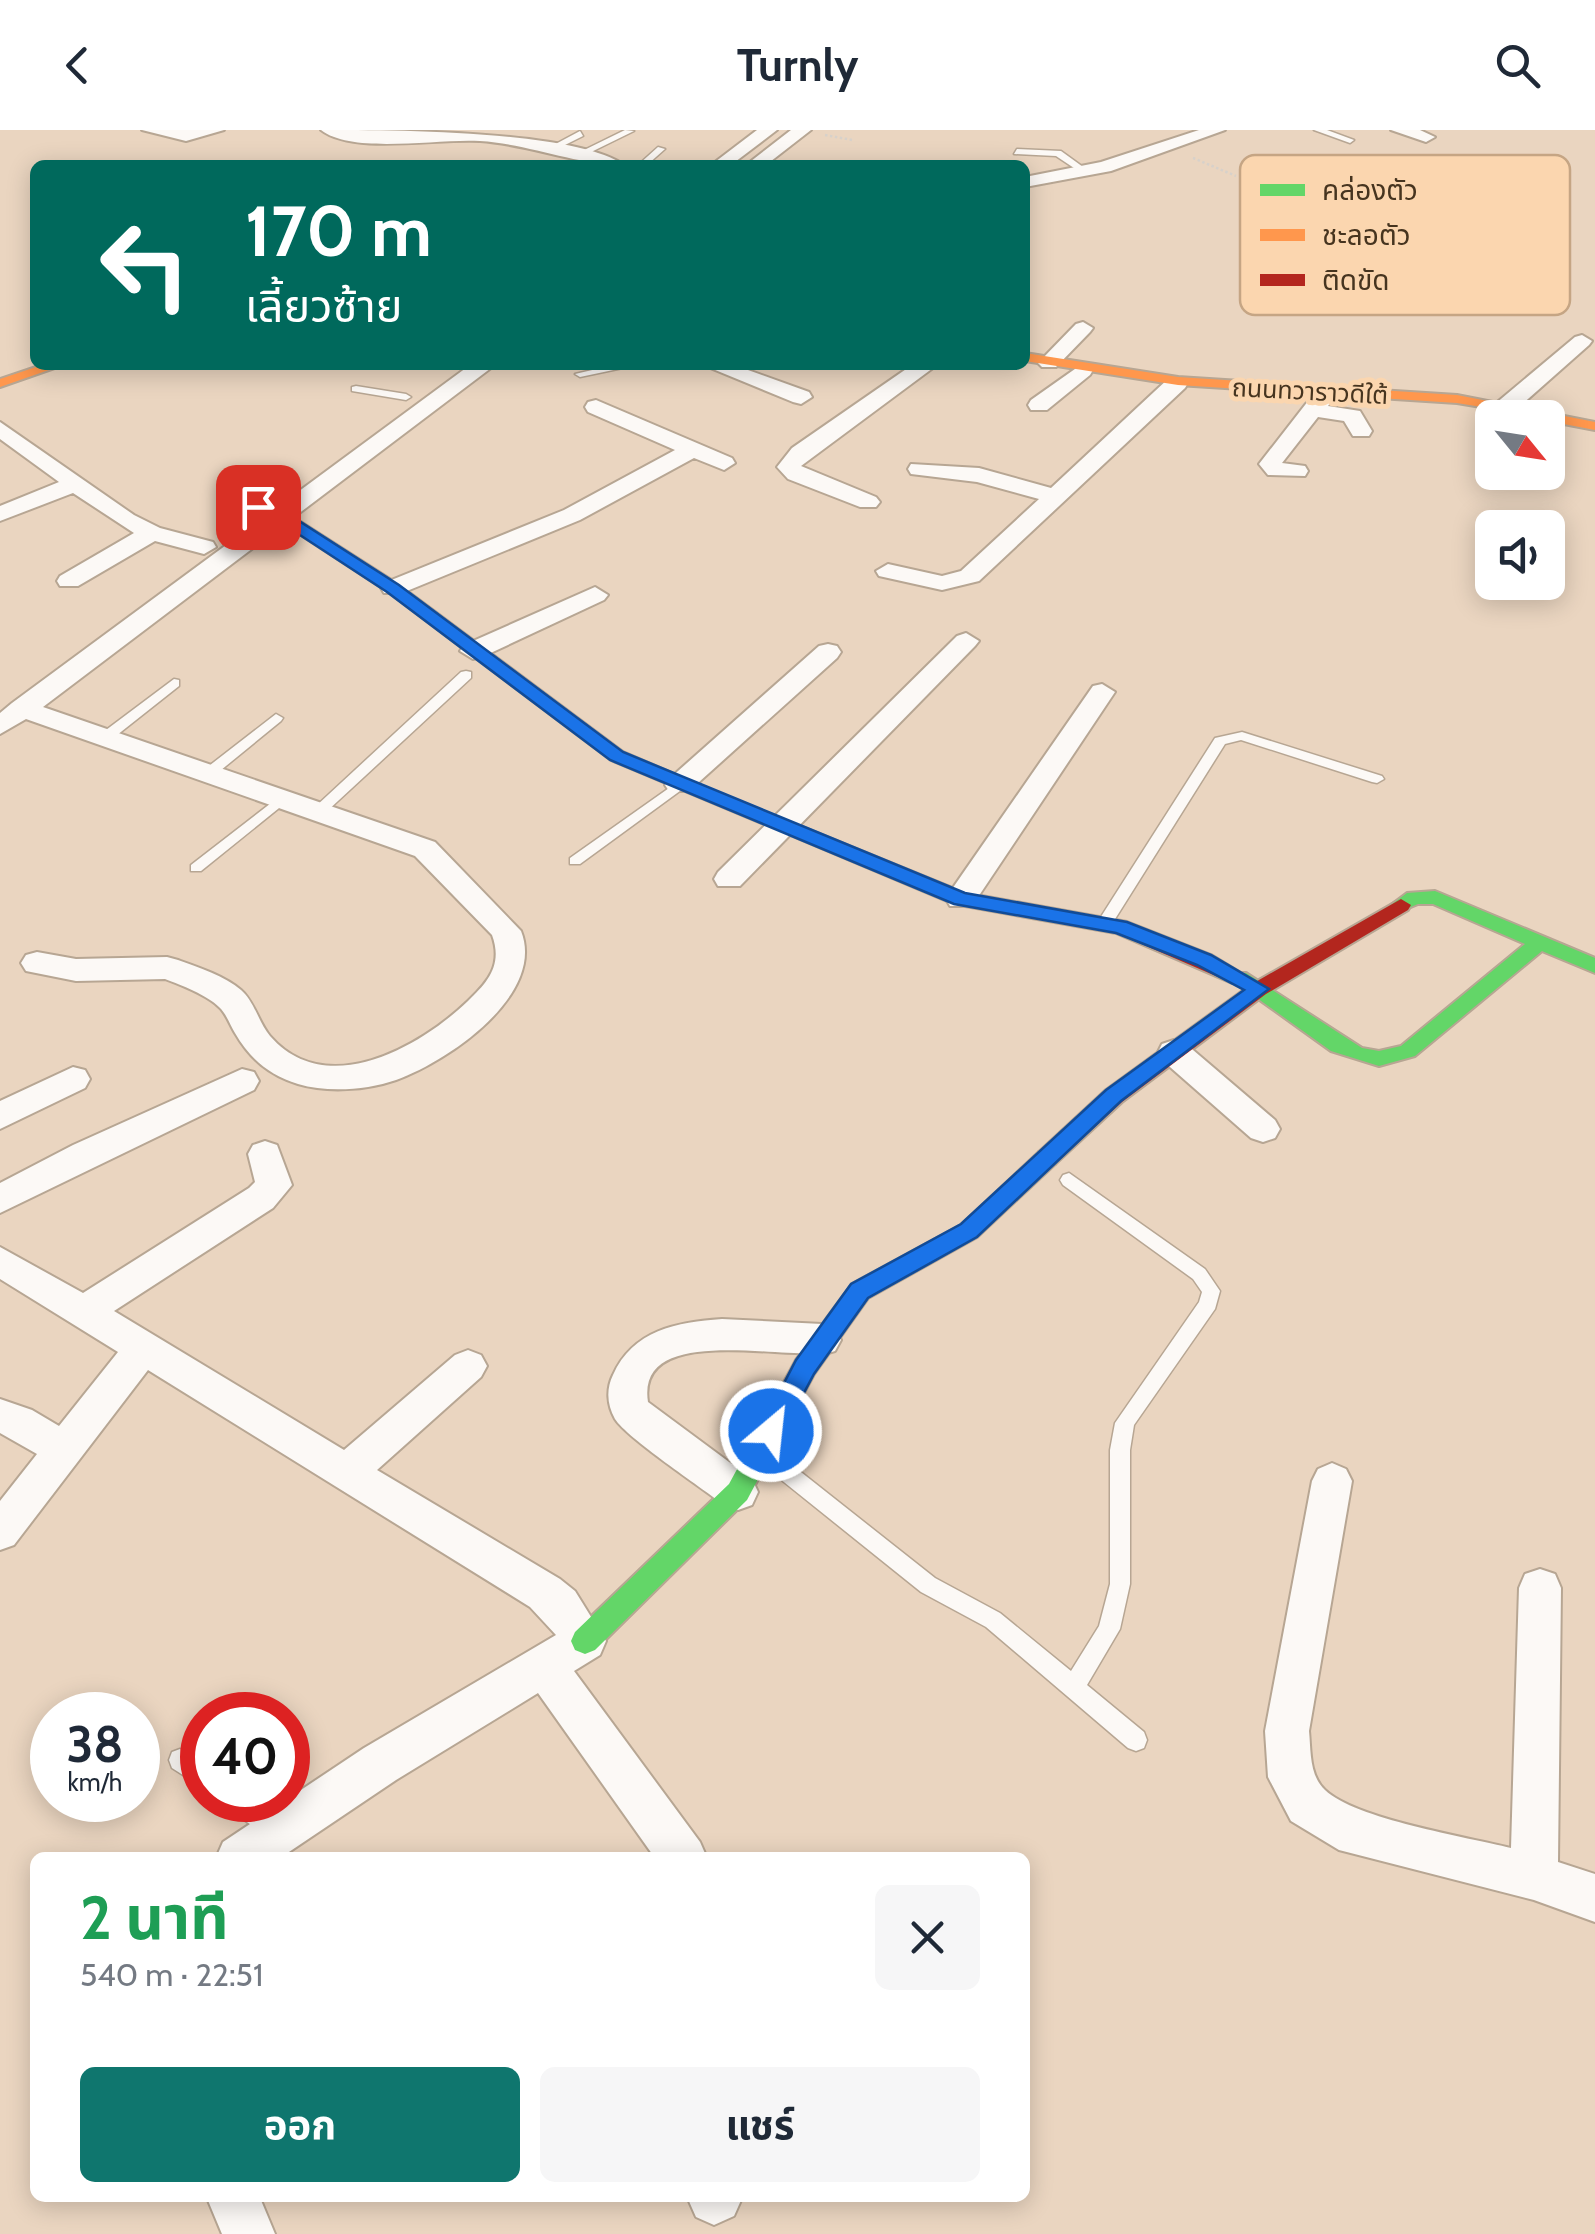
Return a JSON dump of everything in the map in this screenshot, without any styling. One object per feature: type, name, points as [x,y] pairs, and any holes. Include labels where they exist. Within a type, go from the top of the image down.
[{"type":"street","points":[[151,130],[186,136],[215,130]]},
{"type":"street","points":[[330,130],[386,139],[450,133],[548,146],[599,160]]},
{"type":"street","points":[[1030,181],[1086,172],[1216,130]]},
{"type":"street","points":[[1400,130],[1426,138]]},
{"type":"street","points":[[726,160],[761,131]]},
{"type":"street","points":[[763,160],[811,132]]},
{"type":"street","points":[[397,157],[450,133]]},
{"type":"street","points":[[517,158],[548,146]]},
{"type":"street","points":[[1049,363],[1082,328]]},
{"type":"street","points":[[1521,400],[1582,341]]},
{"type":"street","name":"ถนนทวาราวดีใต้","points":[[1030,358],[1082,370],[1320,400],[1439,397],[1475,405]]},
{"type":"street","points":[[0,382],[40,370]]},
{"type":"street","points":[[8,710],[269,511],[443,370]]},
{"type":"street","points":[[8,710],[204,547],[269,511],[477,370]]},
{"type":"street","points":[[727,370],[802,398]]},
{"type":"street","points":[[868,502],[796,474],[788,466],[800,453],[919,370]]},
{"type":"street","points":[[1039,405],[1082,370]]},
{"type":"street","points":[[888,571],[942,582],[970,576],[1177,383]]},
{"type":"street","points":[[1297,471],[1276,470],[1270,464],[1320,400],[1352,416],[1361,431]]},
{"type":"street","points":[[596,407],[724,463]]},
{"type":"street","name":"ถนนทวาราวดีใต้","points":[[1565,421],[1595,426]]},
{"type":"street","points":[[6,440],[126,520],[204,547]]},
{"type":"street","points":[[393,588],[572,515],[692,450]]},
{"type":"street","points":[[919,469],[979,475],[1058,498]]},
{"type":"street","points":[[0,514],[75,484]]},
{"type":"street","points":[[269,511],[393,588],[469,663],[593,742],[679,785],[961,899],[1105,924],[1204,960],[1259,989],[1346,1048],[1368,1058],[1408,1051],[1538,944]]},
{"type":"street","points":[[69,581],[152,532]]},
{"type":"street","points":[[469,663],[595,595]]},
{"type":"street","points":[[730,879],[966,641]]},
{"type":"street","points":[[679,785],[828,652]]},
{"type":"street","points":[[961,899],[1102,692]]},
{"type":"street","points":[[8,710],[106,736],[425,849],[506,931],[513,949],[512,968],[501,988],[465,1022],[422,1053],[388,1070],[355,1077],[305,1074],[280,1063],[258,1044],[231,999],[187,974],[167,968],[76,970],[37,963]]},
{"type":"street","points":[[248,1852],[585,1640],[738,1492],[822,1340],[860,1291],[969,1230],[1064,1139],[1259,989],[1414,898],[1435,897],[1595,966]]},
{"type":"street","points":[[1174,1052],[1263,1129]]},
{"type":"street","points":[[0,1116],[72,1079]]},
{"type":"street","points":[[0,1199],[85,1154],[242,1081]]},
{"type":"street","points":[[0,1181],[59,1152],[104,1120]]},
{"type":"street","points":[[84,1312],[262,1198],[274,1184],[265,1154]]},
{"type":"street","points":[[0,1262],[545,1593],[560,1604],[585,1640]]},
{"type":"street","points":[[738,1492],[632,1411],[625,1391],[630,1378],[640,1361],[657,1347],[702,1334],[822,1340]]},
{"type":"street","points":[[2,1526],[144,1348]]},
{"type":"street","points":[[347,1472],[468,1366]]},
{"type":"street","points":[[0,1416],[18,1422],[64,1450]]},
{"type":"street","points":[[1332,1482],[1287,1731],[1291,1777],[1307,1805],[1339,1827],[1534,1877],[1595,1898]]},
{"type":"street","points":[[1534,1877],[1540,1588]]},
{"type":"street","points":[[544,1666],[680,1852]]},
{"type":"street","points":[[235,2202],[248,2234]]},
{"type":"lane","points":[[1318,130],[1350,140]]},
{"type":"lane","points":[[580,154],[630,131]]},
{"type":"lane","points":[[548,146],[580,134]]},
{"type":"lane","points":[[649,160],[662,150]]},
{"type":"lane","points":[[1017,152],[1058,153],[1086,172]]},
{"type":"lane","points":[[580,374],[603,370]]},
{"type":"lane","points":[[356,388],[406,397]]},
{"type":"lane","points":[[320,810],[469,663]]},
{"type":"lane","points":[[106,736],[174,683]]},
{"type":"lane","points":[[210,772],[276,718]]},
{"type":"lane","points":[[1105,924],[1220,741],[1229,737],[1256,740],[1377,779]]},
{"type":"lane","points":[[575,861],[679,785]]},
{"type":"lane","points":[[196,868],[284,797]]},
{"type":"lane","points":[[1069,1180],[1199,1274],[1211,1292],[1208,1304],[1125,1424],[1120,1450],[1120,1584],[1109,1629],[1073,1687]]},
{"type":"lane","points":[[760,1451],[928,1585],[993,1620],[1136,1740]]},
{"type":"lane","points":[[269,1822],[280,1830]]},
{"type":"path","points":[[811,132],[852,140]]},
{"type":"path","points":[[1164,145],[1236,176]]},
{"type":"traffic: fast","points":[[258,507],[280,515],[393,588],[617,756],[783,825]]},
{"type":"traffic: fast","points":[[1401,905],[1414,898],[1435,897],[1595,966]]},
{"type":"traffic: fast","points":[[1239,978],[1339,1045],[1379,1059],[1408,1051],[1538,944]]},
{"type":"traffic: fast","points":[[585,1641],[738,1492],[805,1367],[860,1291],[969,1231],[1047,1158]]},
{"type":"traffic: slow","points":[[1030,358],[1178,381],[1457,399],[1595,426]]},
{"type":"traffic: slow","points":[[0,383],[40,370]]},
{"type":"traffic: jam","points":[[783,825],[961,899],[1120,927],[1239,978]]},
{"type":"traffic: jam","points":[[1047,1158],[1114,1096],[1259,989],[1401,905]]},
{"type":"route","points":[[258,507],[280,515],[393,588],[593,742],[617,756],[961,899],[1120,927],[1204,960],[1259,989],[1114,1096],[969,1230],[860,1291],[805,1367],[771,1431]]}]
